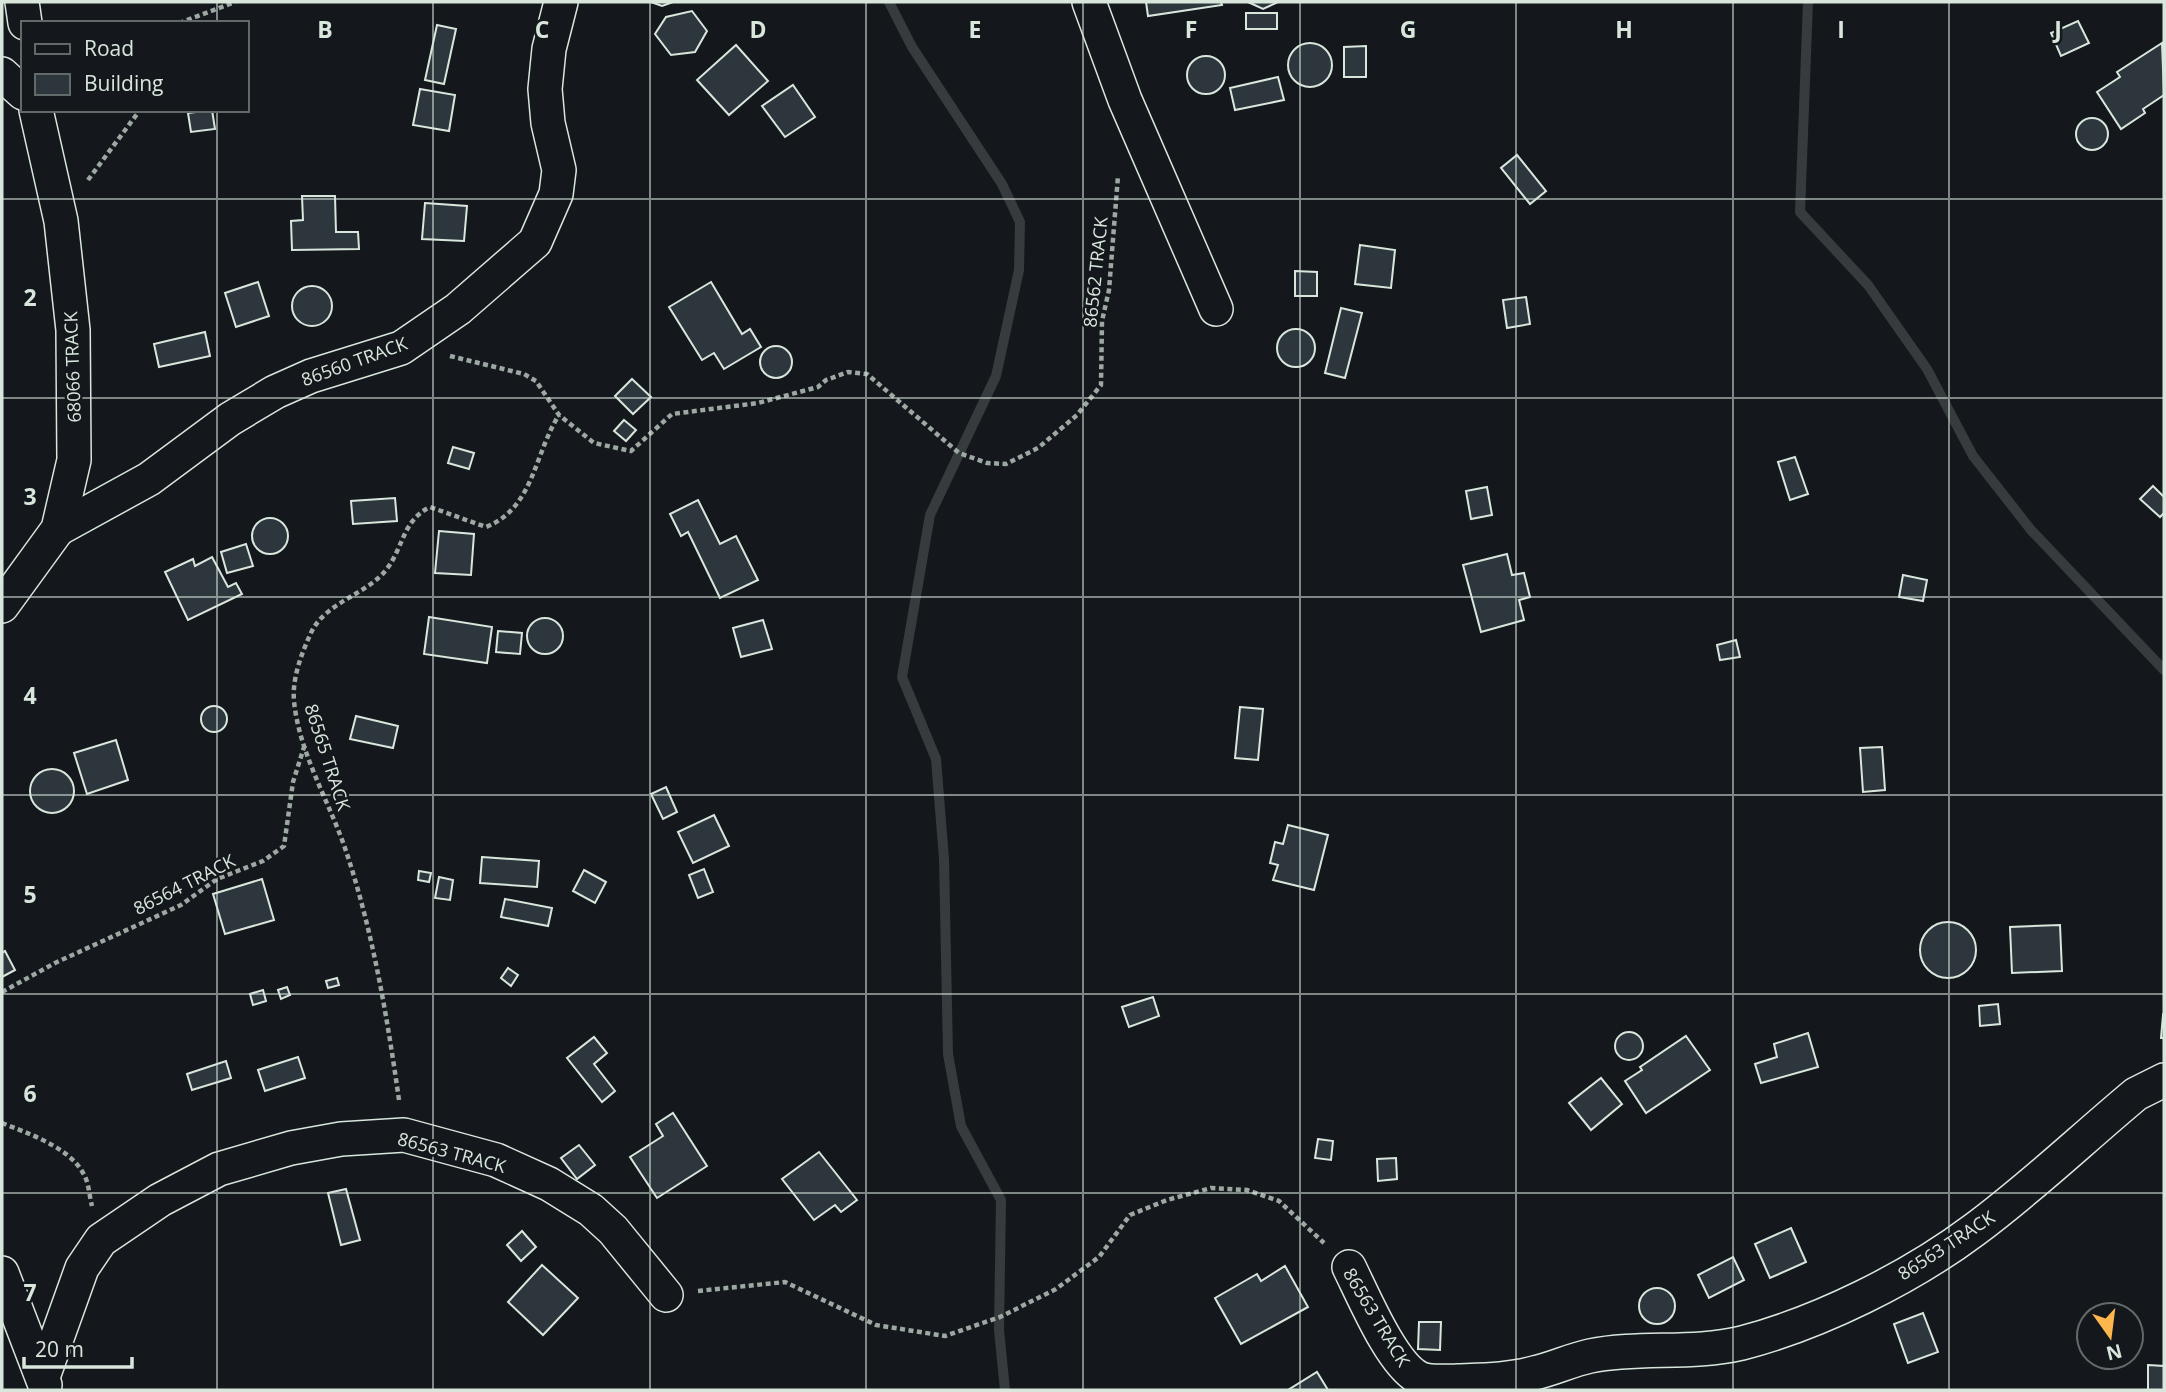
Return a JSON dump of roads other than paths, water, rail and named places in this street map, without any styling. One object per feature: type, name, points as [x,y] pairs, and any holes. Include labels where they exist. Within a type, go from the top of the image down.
[{"type":"street","points":[[22,2],[25,21]]},
{"type":"street","name":"86560 TRACK","points":[[58,529],[139,484],[230,419],[275,392],[311,376],[401,348],[458,309],[535,242],[556,194],[559,170],[548,123],[545,89],[549,49],[561,2]]},
{"type":"street","points":[[1089,2],[1125,100],[1216,309]]},
{"type":"street","points":[[2,74],[21,91]]},
{"type":"street","name":"68066 TRACK","points":[[2,606],[58,529],[69,492],[74,446],[73,330],[61,221],[36,112]]},
{"type":"street","name":"86563 TRACK","points":[[1349,1267],[1397,1356],[1409,1371],[1420,1378],[1437,1382],[1493,1380],[1534,1374],[1595,1355],[1691,1352],[1741,1343],[1784,1330],[1842,1305],[1907,1272],[1962,1238],[2136,1094],[2164,1080]]},
{"type":"street","name":"86563 TRACK","points":[[44,1384],[82,1268],[101,1240],[160,1200],[219,1169],[290,1148],[367,1135],[404,1135],[496,1160],[550,1184],[591,1210],[613,1230],[666,1294]]},
{"type":"street","points":[[2,1273],[44,1384]]},
{"type":"waterway","points":[[889,2],[912,47],[1002,184],[1020,222],[1019,270],[996,376],[930,515],[902,677],[936,759],[944,859],[948,1054],[961,1126],[1001,1200],[999,1330],[1005,1390]]},
{"type":"waterway","points":[[1808,2],[1800,212],[1868,285],[1927,369],[1973,456],[2031,530],[2164,670]]}]
